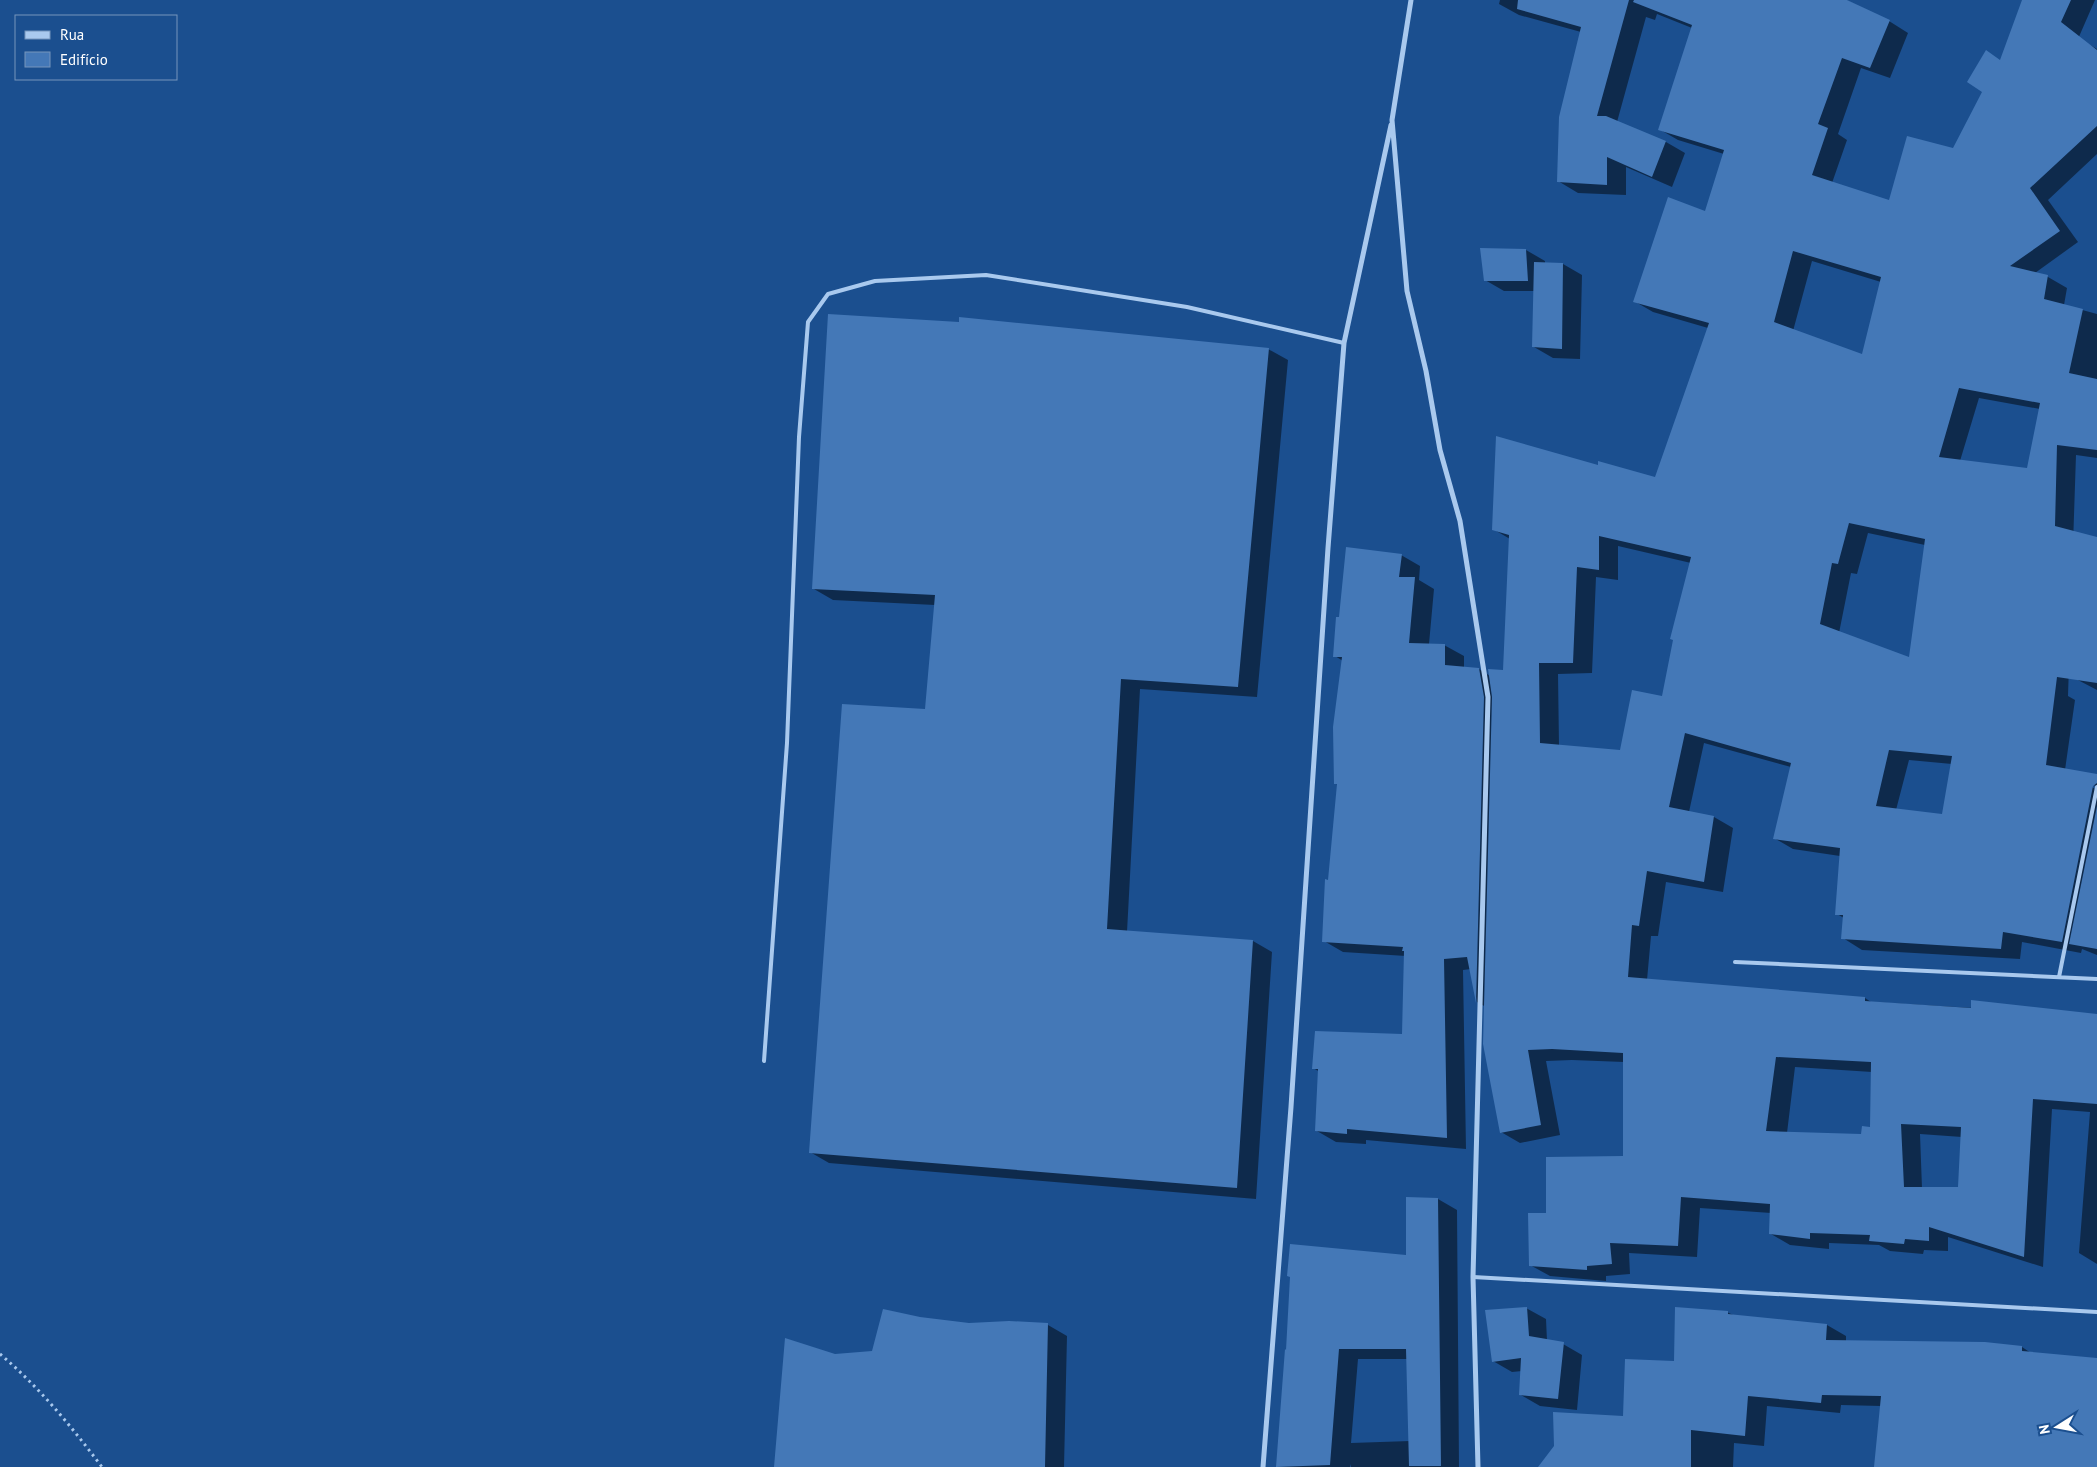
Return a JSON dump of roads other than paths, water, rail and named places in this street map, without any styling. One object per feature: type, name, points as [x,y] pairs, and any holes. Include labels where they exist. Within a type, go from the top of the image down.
[{"type":"street","points":[[1263,1467],[1344,343],[1392,120],[1411,0]]},
{"type":"street","points":[[1392,120],[1407,291],[1426,371],[1440,450],[1460,521],[1488,697],[1473,1276],[1478,1467]]},
{"type":"lane","points":[[764,1061],[787,742],[799,437],[808,322],[828,294],[875,281],[986,275],[1187,307],[1344,343]]},
{"type":"lane","points":[[2059,977],[2097,787]]},
{"type":"lane","points":[[1734,962],[2097,979]]},
{"type":"lane","points":[[1473,1276],[2097,1312]]}]
